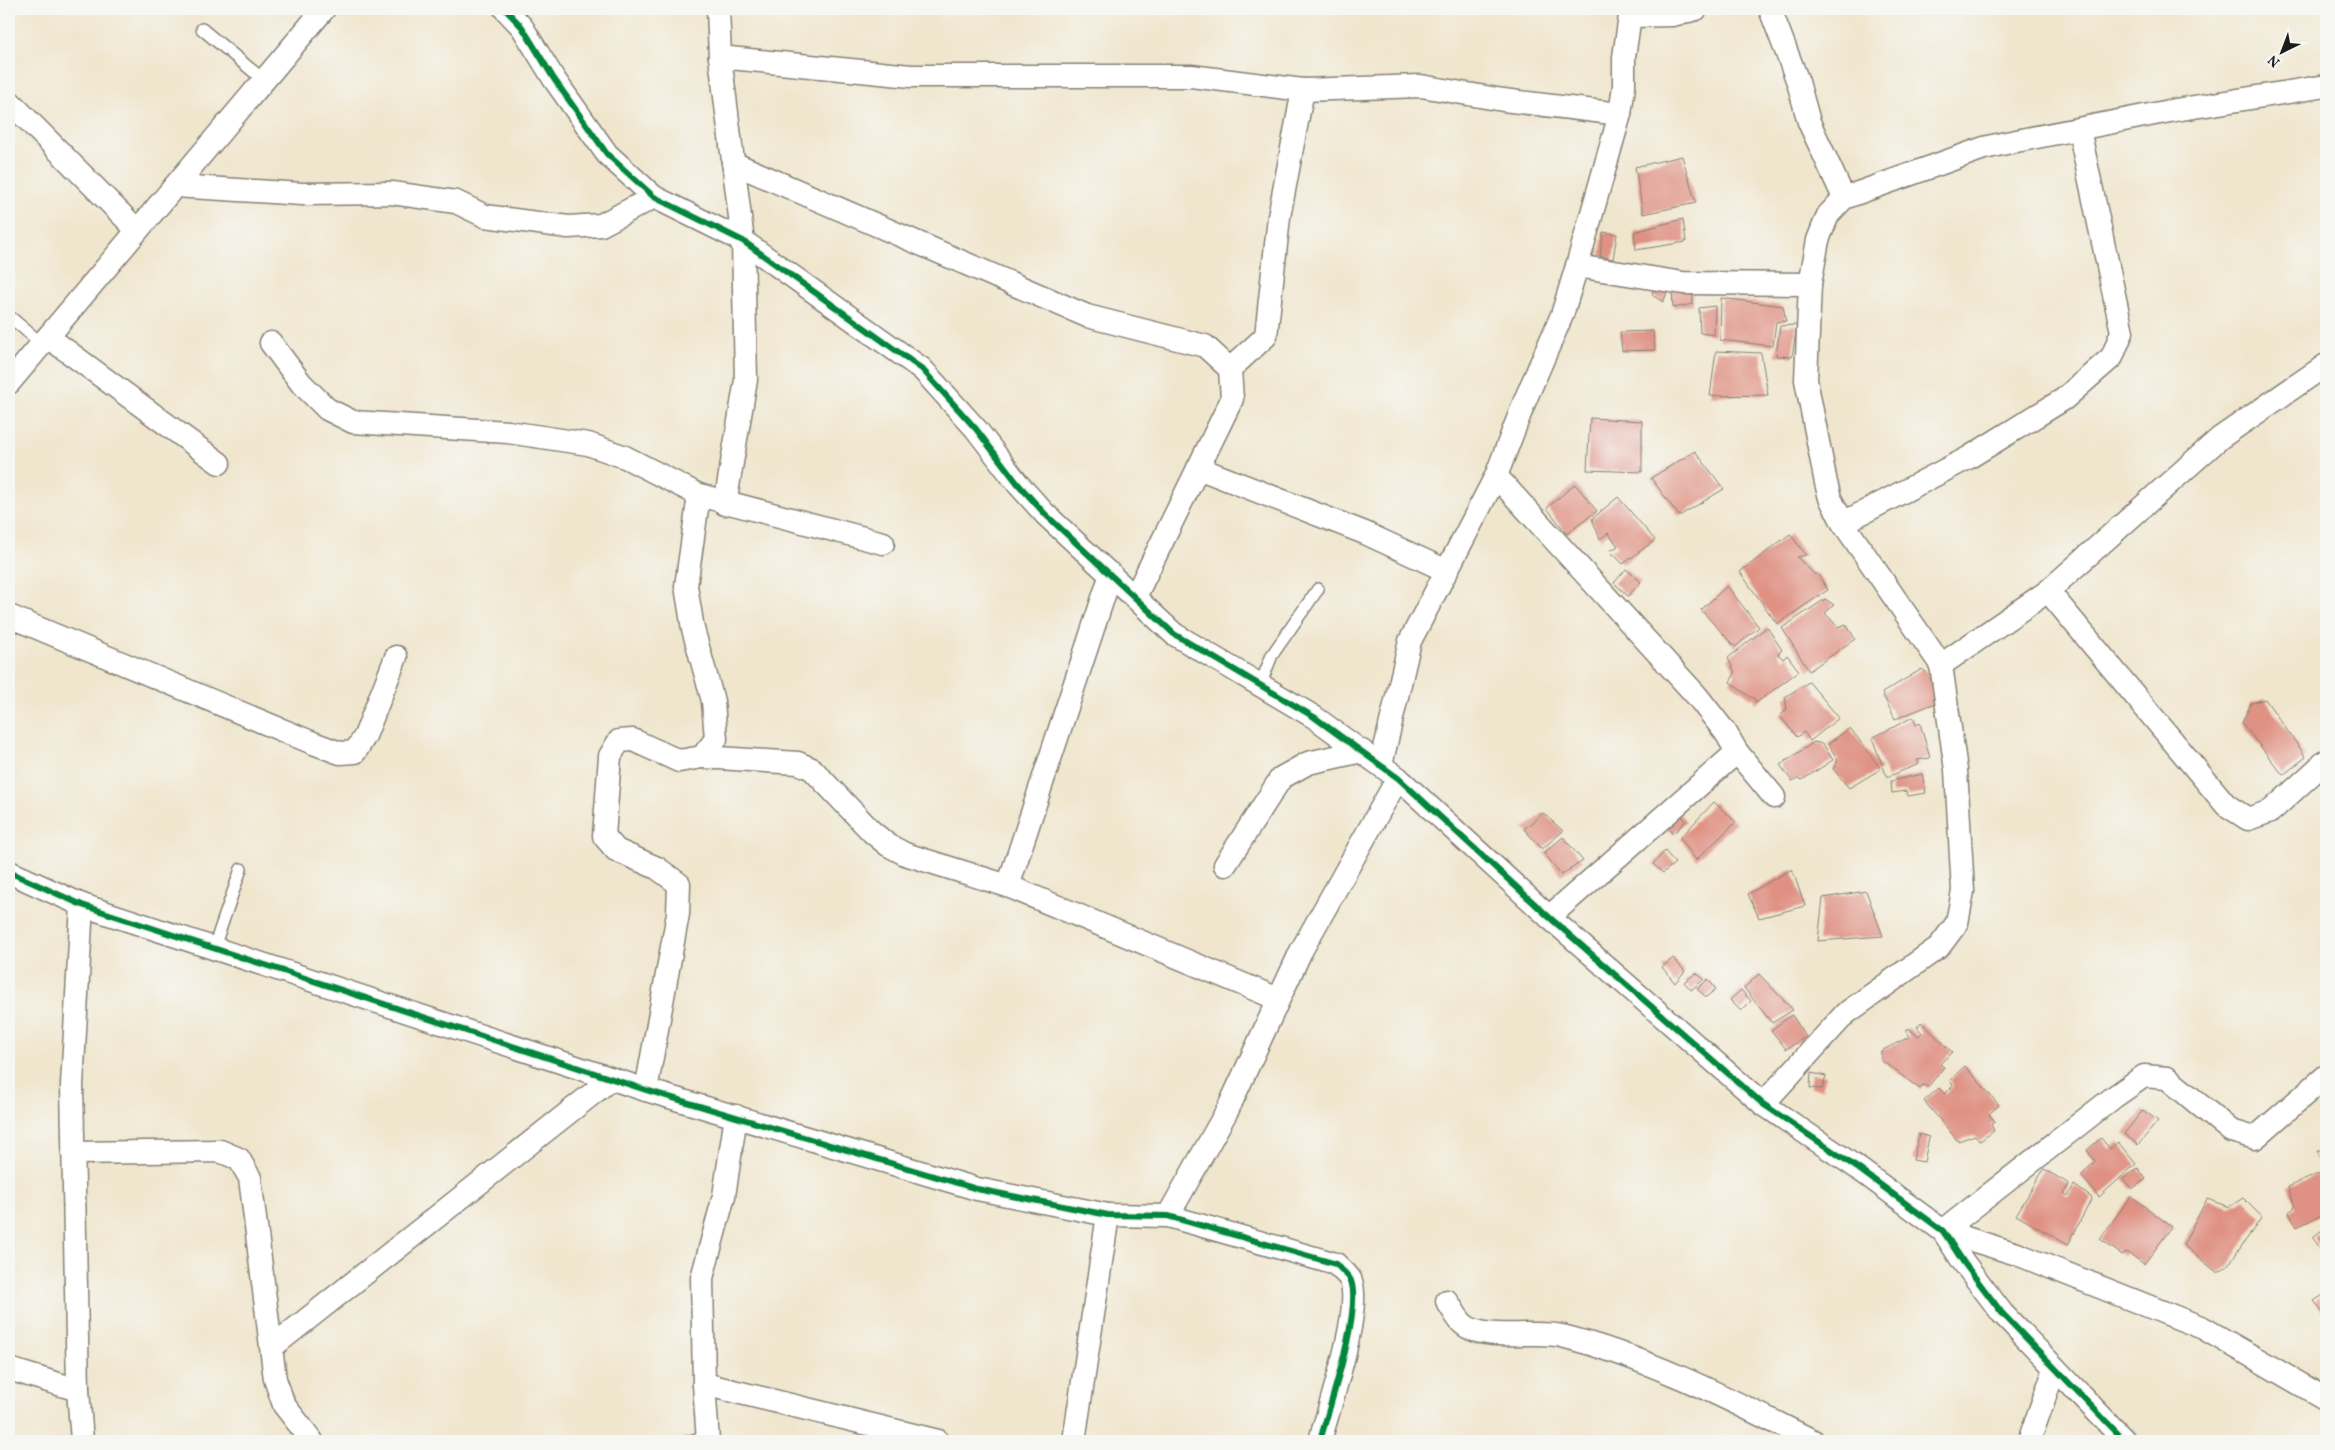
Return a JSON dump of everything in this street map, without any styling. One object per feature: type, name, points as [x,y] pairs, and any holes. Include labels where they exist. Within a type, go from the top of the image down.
[{"type":"street","points":[[9,383],[324,9]]},
{"type":"street","points":[[505,9],[522,26],[554,79],[606,154],[654,196],[743,241],[922,369],[976,429],[1018,484],[1045,514],[1174,634],[1261,683],[1314,717],[1390,771],[1549,917],[1762,1104],[1859,1169],[1943,1231],[2017,1254],[2203,1328],[2326,1398]]},
{"type":"street","points":[[718,9],[720,57],[743,241],[746,380],[725,504]]},
{"type":"street","points":[[1168,1216],[1228,1109],[1301,951],[1390,771],[1410,641],[1496,476],[1526,398],[1562,315],[1620,114],[1624,86],[1624,57],[1631,12],[1672,15],[1696,9]]},
{"type":"street","points":[[1770,9],[1798,82],[1809,122],[1844,198]]},
{"type":"street","points":[[720,57],[911,76],[1191,76],[1303,90],[1421,86],[1503,100],[1620,114]]},
{"type":"street","points":[[1762,1104],[1845,1014],[1939,947],[1957,923],[1963,891],[1956,770],[1941,665],[1843,523],[1830,498],[1826,483],[1806,380],[1810,284],[1818,240],[1828,215],[1844,198],[1984,148],[2175,110],[2326,86]]},
{"type":"street","points":[[1230,369],[1266,336],[1279,217],[1303,90]]},
{"type":"street","points":[[9,101],[137,230]]},
{"type":"street","points":[[1843,523],[1992,444],[2064,399],[2112,357],[2122,332],[2079,129]]},
{"type":"street","points":[[733,163],[1087,316],[1204,346],[1230,369],[1232,399],[1135,597]]},
{"type":"street","points":[[175,186],[302,194],[392,193],[456,202],[485,216],[568,227],[601,225],[654,196]]},
{"type":"street","points":[[1577,266],[1683,283],[1810,284]]},
{"type":"street","points":[[45,341],[220,463]]},
{"type":"street","points":[[270,343],[301,382],[327,409],[353,422],[508,432],[588,444],[625,457],[699,496],[883,543]]},
{"type":"street","points":[[1941,665],[2048,591],[2220,438],[2326,365]]},
{"type":"street","points":[[1198,468],[1365,533],[1447,571]]},
{"type":"street","points":[[1496,476],[1697,696],[1726,733],[1737,752],[1774,797]]},
{"type":"street","points":[[699,496],[686,586],[693,629],[713,701],[716,739],[702,756]]},
{"type":"street","points":[[1008,886],[1111,574]]},
{"type":"street","points":[[2048,591],[2226,805],[2248,820],[2271,811],[2326,761]]},
{"type":"street","points":[[9,616],[313,744],[340,752],[355,752],[365,736],[396,657]]},
{"type":"street","points":[[646,1090],[678,914],[679,884],[657,868],[616,850],[604,836],[610,756],[619,740],[633,740],[679,761],[702,756],[798,763],[812,769],[872,832],[888,845],[905,854],[1008,886],[1278,999]]},
{"type":"street","points":[[1225,865],[1281,778],[1308,763],[1362,751]]},
{"type":"street","points":[[1549,917],[1737,752]]},
{"type":"street","points":[[9,872],[82,905],[611,1079],[977,1189],[1108,1215],[1168,1216],[1336,1264],[1351,1280],[1354,1299],[1350,1324],[1320,1441]]},
{"type":"street","points":[[82,905],[72,1085],[78,1390],[82,1441]]},
{"type":"street","points":[[1943,1231],[2084,1120],[2144,1076],[2167,1078],[2231,1131],[2255,1138],[2326,1076]]},
{"type":"street","points":[[272,1347],[611,1079]]},
{"type":"street","points":[[702,1439],[704,1384],[702,1278],[724,1196],[736,1116]]},
{"type":"street","points":[[73,1153],[220,1151],[239,1159],[250,1178],[275,1379],[284,1405],[312,1441]]},
{"type":"street","points":[[1074,1441],[1108,1215]]},
{"type":"street","points":[[1943,1231],[1964,1263],[2002,1313],[2125,1441]]},
{"type":"street","points":[[1447,1301],[1463,1324],[1490,1334],[1560,1335],[1631,1356],[1813,1441]]},
{"type":"street","points":[[2028,1441],[2055,1368]]},
{"type":"street","points":[[9,1370],[78,1390]]},
{"type":"street","points":[[704,1384],[938,1441]]},
{"type":"lane","points":[[202,29],[265,81]]},
{"type":"lane","points":[[9,316],[45,341]]},
{"type":"lane","points":[[1261,683],[1272,655],[1318,589]]},
{"type":"lane","points":[[214,947],[241,869]]},
{"type":"building","points":[[1682,156],[1696,203],[1643,214],[1635,167]]},
{"type":"building","points":[[1683,219],[1686,242],[1636,250],[1634,232]]},
{"type":"building","points":[[1603,232],[1617,234],[1613,259],[1600,256]]},
{"type":"building","points":[[1656,283],[1668,291],[1663,302],[1652,295]]},
{"type":"building","points":[[1692,287],[1693,304],[1673,308],[1672,289]]},
{"type":"building","points":[[1721,298],[1783,306],[1786,321],[1776,322],[1773,346],[1720,340]]},
{"type":"building","points":[[1715,306],[1714,335],[1700,333],[1699,308]]},
{"type":"building","points":[[1797,325],[1792,357],[1776,356],[1780,326]]},
{"type":"building","points":[[1653,331],[1655,350],[1622,351],[1620,332]]},
{"type":"building","points":[[1716,351],[1761,353],[1768,395],[1710,396]]},
{"type":"building","points":[[1590,418],[1642,421],[1642,472],[1587,470]]},
{"type":"building","points":[[1695,451],[1724,489],[1679,516],[1651,478]]},
{"type":"building","points":[[1575,484],[1597,511],[1567,534],[1547,508]]},
{"type":"building","points":[[1618,497],[1655,540],[1623,564],[1610,551],[1618,546],[1608,533],[1600,539],[1592,519]]},
{"type":"building","points":[[1790,534],[1806,555],[1797,557],[1815,575],[1817,573],[1828,590],[1777,624],[1740,572]]},
{"type":"building","points":[[1626,569],[1641,582],[1628,596],[1614,583]]},
{"type":"building","points":[[1727,586],[1759,627],[1735,647],[1701,610]]},
{"type":"building","points":[[1825,599],[1834,605],[1825,613],[1838,627],[1846,624],[1855,639],[1809,671],[1782,628]]},
{"type":"building","points":[[1767,627],[1782,650],[1778,654],[1783,659],[1787,655],[1799,671],[1756,703],[1754,698],[1730,682],[1735,673],[1728,658]]},
{"type":"building","points":[[1922,669],[1929,675],[1934,675],[1941,701],[1895,719],[1882,693]]},
{"type":"building","points":[[1809,682],[1839,718],[1810,741],[1804,732],[1797,737],[1780,716],[1787,709],[1785,697]]},
{"type":"building","points":[[2265,699],[2306,757],[2283,775],[2242,723],[2251,703]]},
{"type":"building","points":[[1913,717],[1916,725],[1920,723],[1930,758],[1917,760],[1919,764],[1887,777],[1872,738]]},
{"type":"building","points":[[1850,728],[1881,769],[1849,788],[1833,769],[1838,760],[1828,744]]},
{"type":"building","points":[[1814,742],[1823,744],[1833,760],[1802,780],[1799,778],[1792,781],[1780,765]]},
{"type":"building","points":[[1922,774],[1926,793],[1908,796],[1906,791],[1892,793],[1891,781]]},
{"type":"building","points":[[1714,802],[1736,822],[1696,860],[1680,838]]},
{"type":"building","points":[[1677,811],[1686,821],[1673,834],[1664,824]]},
{"type":"building","points":[[1543,813],[1563,831],[1542,849],[1524,829]]},
{"type":"building","points":[[1563,837],[1583,861],[1561,875],[1544,853]]},
{"type":"building","points":[[1665,851],[1675,863],[1663,873],[1653,864]]},
{"type":"building","points":[[1792,869],[1805,906],[1759,918],[1748,894]]},
{"type":"building","points":[[1866,891],[1883,936],[1818,941],[1823,898]]},
{"type":"building","points":[[1673,958],[1685,971],[1675,983],[1662,967]]},
{"type":"building","points":[[1696,973],[1704,979],[1691,990],[1684,982]]},
{"type":"building","points":[[1759,974],[1793,1010],[1772,1023],[1744,988]]},
{"type":"building","points":[[1708,979],[1716,989],[1706,997],[1697,989]]},
{"type":"building","points":[[1741,990],[1751,1001],[1741,1011],[1730,1000]]},
{"type":"building","points":[[1792,1015],[1806,1037],[1786,1049],[1771,1030]]},
{"type":"building","points":[[1921,1022],[1952,1052],[1940,1064],[1944,1067],[1928,1087],[1923,1085],[1920,1089],[1881,1060],[1881,1051],[1909,1037],[1905,1030],[1908,1028],[1918,1036],[1922,1033],[1917,1027]]},
{"type":"building","points":[[1965,1066],[1999,1105],[1989,1114],[1995,1122],[1991,1124],[1994,1131],[1980,1141],[1975,1135],[1958,1141],[1924,1101],[1939,1088],[1945,1094],[1953,1086],[1950,1080]]},
{"type":"building","points":[[1811,1073],[1826,1076],[1822,1089],[1810,1088]]},
{"type":"building","points":[[2143,1110],[2158,1121],[2138,1145],[2124,1134]]},
{"type":"building","points":[[1919,1134],[1929,1137],[1924,1162],[1913,1160]]},
{"type":"building","points":[[2101,1138],[2110,1149],[2118,1142],[2136,1164],[2099,1197],[2081,1176],[2095,1161],[2087,1150]]},
{"type":"building","points":[[2326,1147],[2326,1168],[2317,1151]]},
{"type":"building","points":[[2138,1168],[2146,1179],[2132,1189],[2123,1179]]},
{"type":"building","points":[[2044,1169],[2069,1184],[2064,1193],[2068,1196],[2074,1185],[2092,1198],[2068,1245],[2016,1215]]},
{"type":"building","points":[[2323,1172],[2326,1178],[2326,1213],[2297,1227],[2289,1212],[2295,1207],[2288,1187]]},
{"type":"building","points":[[2131,1196],[2172,1227],[2144,1264],[2127,1252],[2122,1255],[2100,1239]]},
{"type":"building","points":[[2243,1198],[2262,1217],[2227,1267],[2218,1273],[2183,1245],[2207,1199],[2229,1207]]},
{"type":"building","points":[[2326,1227],[2326,1259],[2313,1237]]},
{"type":"building","points":[[2326,1293],[2326,1317],[2314,1301]]},
{"type":"cycle path","points":[[505,9],[522,27],[554,79],[607,154],[654,197],[743,241],[922,369],[976,429],[1018,484],[1045,514],[1174,634],[1314,717],[1398,778],[1549,917],[1763,1104],[1859,1169],[1943,1231],[1964,1263],[2002,1313],[2125,1441]]},
{"type":"cycle path","points":[[9,872],[82,905],[646,1090],[977,1189],[1108,1215],[1168,1216],[1336,1264],[1351,1281],[1353,1295],[1352,1314],[1343,1360],[1320,1441]]}]
